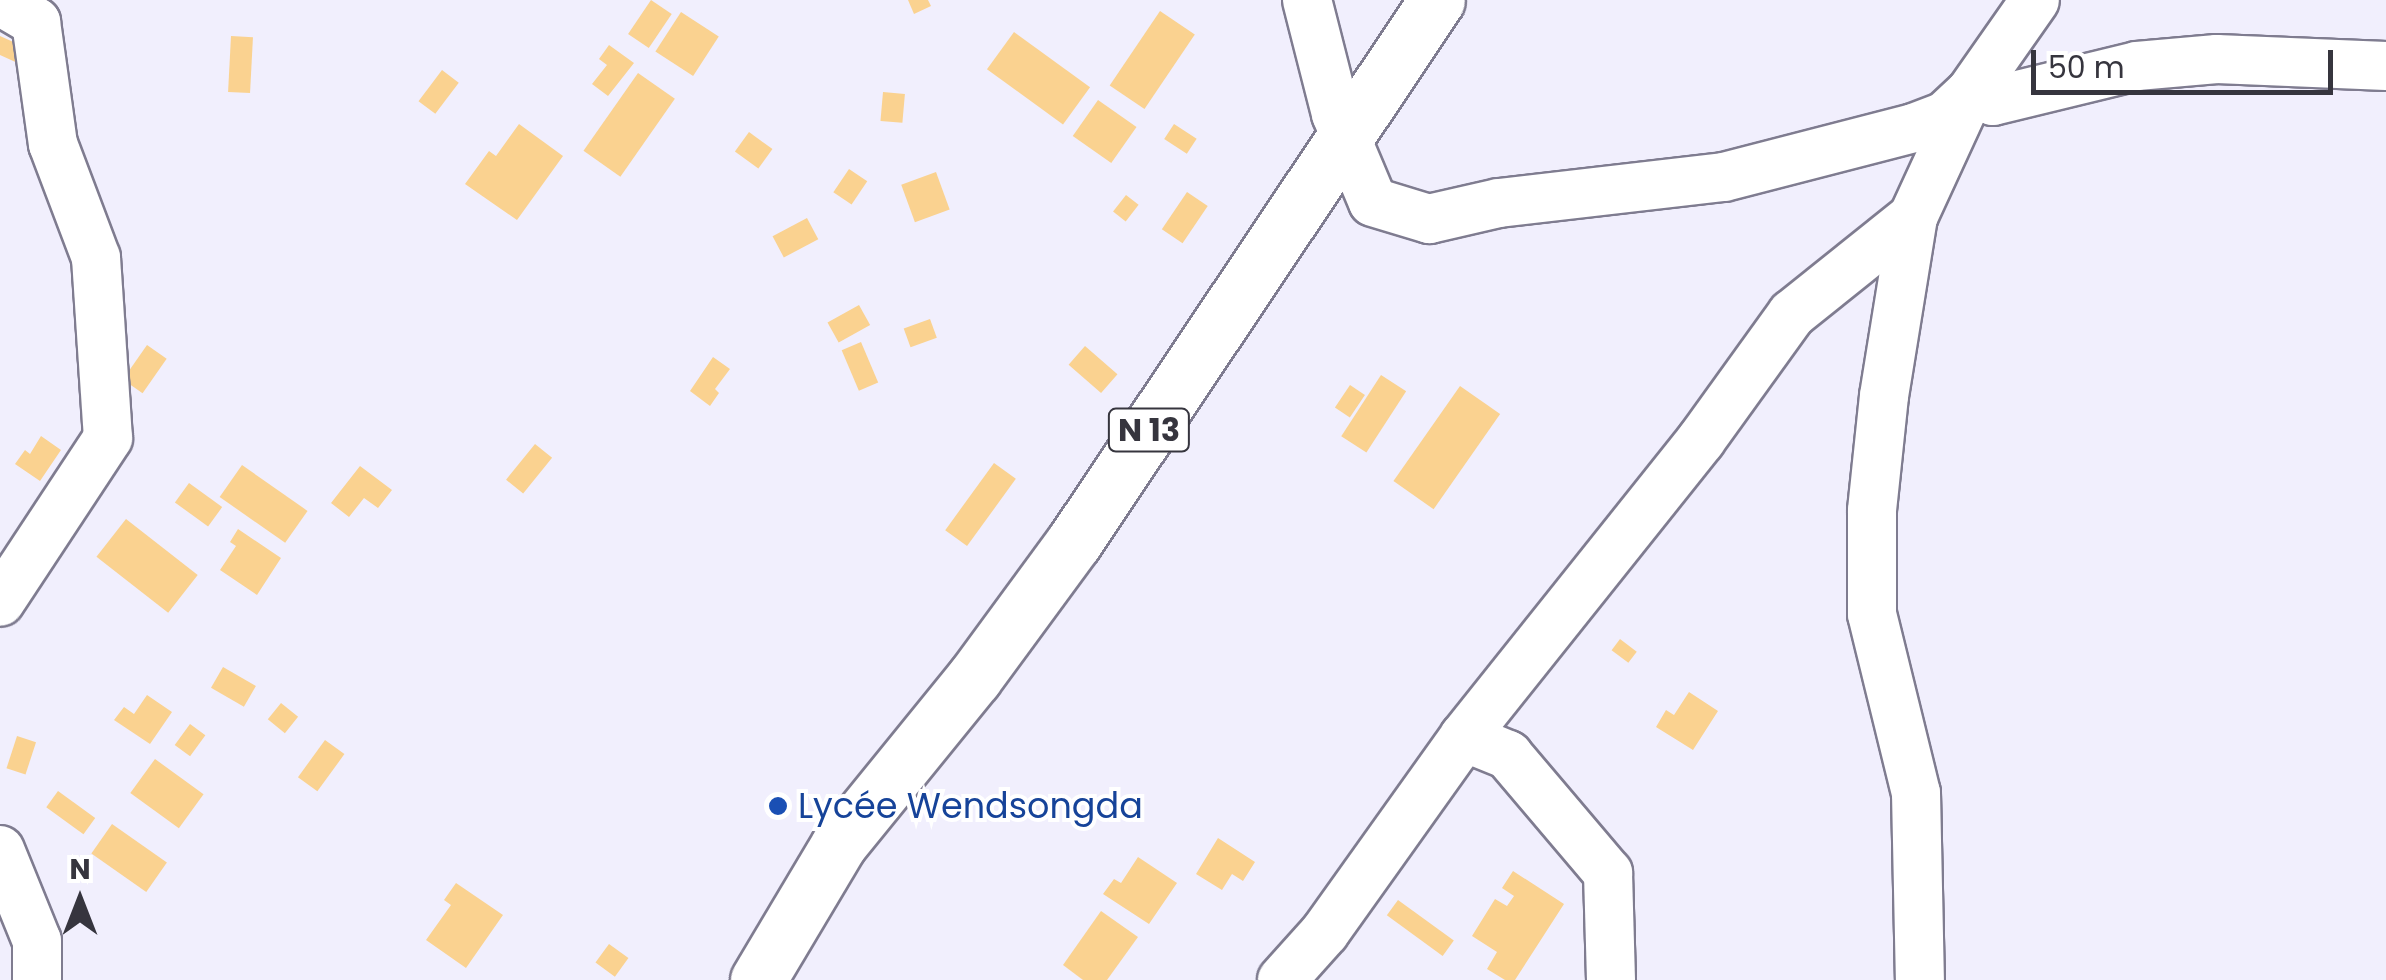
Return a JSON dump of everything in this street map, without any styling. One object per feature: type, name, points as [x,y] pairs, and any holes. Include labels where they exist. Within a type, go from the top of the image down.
[{"type":"main road","name":"N 13","points":[[758,980],[839,844],[974,678],[1074,542],[1437,0]]},
{"type":"street","points":[[1307,0],[1336,114],[1348,134],[1373,202],[1430,219],[1500,203],[1724,178],[1914,128],[1945,116],[1970,93]]},
{"type":"street","points":[[1920,980],[1916,794],[1872,614],[1872,511],[1882,415],[1913,217],[1970,93],[2036,0]]},
{"type":"street","points":[[0,1],[36,22],[53,144],[96,258],[108,438],[0,602]]},
{"type":"street","points":[[1970,93],[1993,101],[2137,66],[2178,61],[2386,66]]},
{"type":"street","points":[[1282,980],[1324,932],[1464,737],[1701,440],[1792,314],[1913,217]]},
{"type":"street","points":[[1464,737],[1508,755],[1608,872],[1611,980]]},
{"type":"street","points":[[0,850],[37,941],[37,980]]},
{"type":"building","points":[[651,0],[672,14],[649,48],[628,34]]},
{"type":"building","points":[[908,0],[928,0],[931,6],[914,14]]},
{"type":"building","points":[[1160,11],[1195,34],[1144,109],[1110,86]]},
{"type":"building","points":[[681,12],[719,37],[693,76],[655,51]]},
{"type":"building","points":[[1014,32],[1090,87],[1063,124],[987,69]]},
{"type":"building","points":[[0,36],[29,49],[22,65],[0,55]]},
{"type":"building","points":[[231,36],[253,37],[250,93],[228,92]]},
{"type":"building","points":[[609,45],[634,63],[608,96],[592,84],[607,65],[599,59]]},
{"type":"building","points":[[442,70],[459,83],[435,114],[419,101]]},
{"type":"building","points":[[638,73],[675,99],[620,177],[584,151]]},
{"type":"building","points":[[883,92],[905,94],[902,123],[880,121]]},
{"type":"building","points":[[1098,100],[1137,127],[1111,163],[1073,136]]},
{"type":"building","points":[[519,124],[563,156],[517,220],[465,184],[489,151],[496,156]]},
{"type":"building","points":[[1174,124],[1197,139],[1187,154],[1164,139]]},
{"type":"building","points":[[749,132],[772,149],[758,168],[735,151]]},
{"type":"building","points":[[849,169],[867,181],[852,205],[833,192]]},
{"type":"building","points":[[936,172],[950,210],[915,222],[901,185]]},
{"type":"building","points":[[1187,192],[1208,206],[1183,243],[1162,229]]},
{"type":"building","points":[[1126,195],[1139,205],[1126,221],[1113,212]]},
{"type":"building","points":[[807,218],[818,239],[784,258],[773,236]]},
{"type":"building","points":[[859,305],[870,325],[839,343],[828,322]]},
{"type":"building","points":[[930,319],[937,338],[911,347],[904,329]]},
{"type":"building","points":[[861,342],[878,383],[859,391],[842,350]]},
{"type":"building","points":[[147,345],[167,359],[143,393],[123,379]]},
{"type":"building","points":[[1085,346],[1117,374],[1101,393],[1069,365]]},
{"type":"building","points":[[713,357],[730,369],[715,389],[719,393],[710,406],[690,391]]},
{"type":"building","points":[[1381,375],[1406,391],[1366,453],[1341,436]]},
{"type":"building","points":[[1350,385],[1365,395],[1350,417],[1335,407]]},
{"type":"building","points":[[1460,386],[1500,414],[1434,509],[1393,481]]},
{"type":"building","points":[[41,436],[61,450],[40,481],[15,464],[25,450],[30,454]]},
{"type":"building","points":[[535,444],[552,458],[523,494],[506,480]]},
{"type":"building","points":[[994,463],[1016,479],[967,546],[945,530]]},
{"type":"building","points":[[242,465],[308,511],[285,543],[220,497]]},
{"type":"building","points":[[360,466],[392,490],[378,508],[364,498],[349,517],[331,503]]},
{"type":"building","points":[[189,483],[222,507],[208,527],[175,502]]},
{"type":"building","points":[[126,519],[198,575],[168,613],[96,557]]},
{"type":"building","points":[[238,529],[281,558],[257,595],[220,570],[236,546],[230,542]]},
{"type":"building","points":[[1620,639],[1637,652],[1628,663],[1612,650]]},
{"type":"building","points":[[223,667],[256,686],[244,707],[211,688]]},
{"type":"building","points":[[1689,692],[1718,711],[1693,750],[1656,727],[1666,710],[1674,715]]},
{"type":"building","points":[[147,695],[172,712],[150,744],[114,720],[124,707],[134,714]]},
{"type":"building","points":[[281,703],[298,717],[285,733],[268,719]]},
{"type":"building","points":[[190,724],[205,735],[190,756],[175,745]]},
{"type":"building","points":[[17,736],[36,742],[26,775],[6,768]]},
{"type":"building","points":[[325,740],[344,754],[317,791],[298,777]]},
{"type":"building","points":[[155,759],[204,794],[179,828],[130,793]]},
{"type":"building","points":[[58,791],[95,818],[83,834],[46,807]]},
{"type":"building","points":[[112,824],[167,862],[146,892],[91,853]]},
{"type":"building","points":[[1218,838],[1255,862],[1243,881],[1232,874],[1222,890],[1196,874]]},
{"type":"building","points":[[1138,857],[1177,883],[1149,924],[1103,894],[1114,879],[1121,883]]},
{"type":"building","points":[[1513,871],[1564,904],[1515,980],[1505,980],[1487,969],[1497,952],[1472,936],[1495,899],[1507,906],[1514,896],[1502,888]]},
{"type":"building","points":[[456,883],[503,915],[466,968],[426,940],[451,905],[444,900]]},
{"type":"building","points":[[1398,900],[1454,941],[1443,956],[1387,915]]},
{"type":"building","points":[[1101,911],[1138,937],[1107,980],[1083,980],[1063,965]]},
{"type":"building","points":[[609,944],[628,958],[615,977],[595,963]]},
{"type":"place","name":"Lycée Wendsongda","points":[[778,806]]}]
